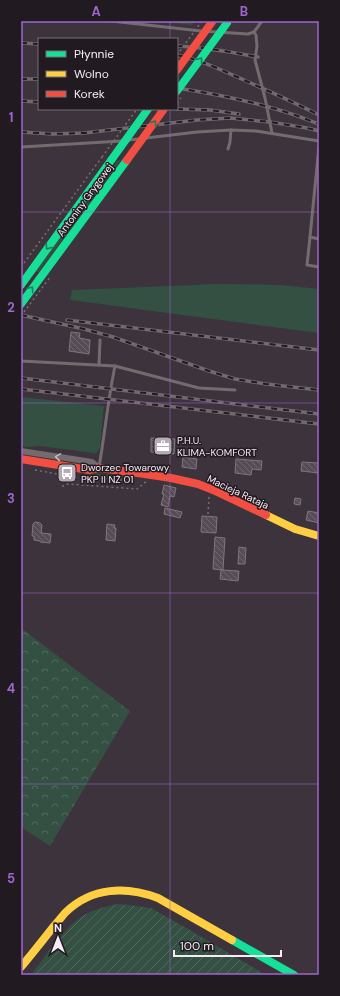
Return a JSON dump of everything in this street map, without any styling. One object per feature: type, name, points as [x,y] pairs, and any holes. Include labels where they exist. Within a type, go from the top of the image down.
[{"type":"street","points":[[178,69],[212,22]]},
{"type":"street","points":[[178,90],[232,22]]},
{"type":"street","name":"Antoniny Grygowej","points":[[21,285],[147,110]]},
{"type":"street","name":"Antoniny Grygowej","points":[[21,304],[46,275],[163,110]]},
{"type":"street","name":"Macieja Rataja","points":[[21,451],[92,462],[99,468]]},
{"type":"street","name":"Macieja Rataja","points":[[21,459],[89,470],[99,468],[171,478],[198,484],[296,529],[319,536]]},
{"type":"street","points":[[21,967],[49,931],[70,908],[90,896],[107,891],[124,889],[141,892],[158,898],[294,975]]},
{"type":"lane","points":[[111,21],[201,31],[248,34],[254,32],[262,21]]},
{"type":"lane","points":[[254,32],[256,35],[257,46],[255,60],[265,98],[272,134]]},
{"type":"lane","points":[[228,149],[231,130]]},
{"type":"lane","points":[[21,147],[115,142],[197,132],[231,130],[250,130],[319,141]]},
{"type":"lane","points":[[319,146],[307,265],[319,267]]},
{"type":"lane","points":[[314,194],[319,194]]},
{"type":"lane","points":[[310,237],[319,239]]},
{"type":"lane","points":[[99,365],[100,340]]},
{"type":"lane","points":[[21,361],[115,366],[199,388],[235,390]]},
{"type":"lane","points":[[99,468],[110,389],[115,366]]},
{"type":"path","points":[[178,54],[202,21]]},
{"type":"path","points":[[21,267],[136,110]]},
{"type":"path","points":[[21,316],[46,275]]},
{"type":"path","points":[[62,486],[68,484],[137,489],[149,480]]},
{"type":"path","points":[[208,514],[209,489]]},
{"type":"green space","points":[[155,21],[194,21],[192,25]]},
{"type":"green space","points":[[118,160],[121,160],[39,272],[35,272]]},
{"type":"green space","points":[[217,284],[281,285],[319,289],[319,333],[70,300],[72,290]]},
{"type":"green space","points":[[21,397],[104,406],[100,447],[98,451],[95,454],[40,446],[21,446]]},
{"type":"green space","points":[[93,473],[130,477],[121,479],[87,476],[87,474]]},
{"type":"green space","points":[[21,628],[130,711],[50,846],[21,827]]},
{"type":"green space","points":[[117,904],[151,908],[266,975],[31,975],[56,942],[77,920],[92,911]]},
{"type":"building","points":[[71,332],[80,333],[79,338],[90,340],[89,354],[69,351]]},
{"type":"building","name":"P.H.U. KLIMA-KOMFORT","points":[[151,438],[175,439],[174,454],[151,452]]},
{"type":"building","points":[[183,457],[197,459],[196,469],[182,467]]},
{"type":"building","points":[[236,459],[262,461],[261,470],[252,469],[251,475],[235,473]]},
{"type":"building","points":[[302,462],[319,463],[319,473],[301,471]]},
{"type":"building","points":[[164,485],[176,488],[174,497],[170,496],[168,507],[161,505],[164,494],[162,494]]},
{"type":"building","points":[[295,498],[301,499],[300,505],[294,504]]},
{"type":"building","points":[[165,508],[182,512],[180,518],[164,514]]},
{"type":"building","points":[[308,511],[319,513],[319,523],[306,520]]},
{"type":"building","points":[[202,516],[217,517],[216,533],[201,532]]},
{"type":"building","points":[[35,522],[42,525],[41,533],[51,534],[50,543],[34,540],[34,536],[32,536],[33,524]]},
{"type":"building","points":[[107,524],[115,525],[115,541],[106,540]]},
{"type":"building","points":[[215,537],[225,538],[223,570],[213,569]]},
{"type":"building","points":[[239,547],[246,548],[245,564],[238,564]]},
{"type":"building","points":[[221,570],[239,571],[238,581],[220,579]]},
{"type":"railway","points":[[21,43],[38,44]]},
{"type":"railway","points":[[178,46],[258,57]]},
{"type":"railway","points":[[178,55],[221,70],[319,115]]},
{"type":"railway","points":[[21,79],[38,79]]},
{"type":"railway","points":[[178,88],[249,102],[284,111],[319,124]]},
{"type":"railway","points":[[21,101],[38,102]]},
{"type":"railway","points":[[178,109],[210,110],[239,114]]},
{"type":"railway","points":[[21,132],[53,134],[84,133],[197,120],[230,118],[270,122],[319,131]]},
{"type":"railway","points":[[21,315],[113,337],[235,379],[319,390]]},
{"type":"railway","points":[[67,320],[319,350]]},
{"type":"railway","points":[[21,378],[319,414]]},
{"type":"railway","points":[[21,389],[319,424]]},
{"type":"traffic: fast","points":[[178,90],[227,23]]},
{"type":"traffic: fast","points":[[112,159],[147,110]]},
{"type":"traffic: fast","points":[[21,285],[112,159]]},
{"type":"traffic: fast","points":[[21,304],[127,160]]},
{"type":"traffic: fast","points":[[232,940],[294,975]]},
{"type":"traffic: slow","points":[[266,515],[295,529],[319,536]]},
{"type":"traffic: slow","points":[[21,967],[66,912],[87,898],[98,893],[110,891],[134,892],[158,898],[232,940]]},
{"type":"traffic: jam","points":[[178,69],[212,22]]},
{"type":"traffic: jam","points":[[127,160],[163,110]]},
{"type":"traffic: jam","points":[[21,459],[89,470],[99,468],[138,473],[198,484],[266,515]]},
{"type":"place","name":"P.H.U. KLIMA-KOMFORT","points":[[163,446]]},
{"type":"place","name":"Dworzec Towarowy PKP II NŻ 01","points":[[67,473]]}]
